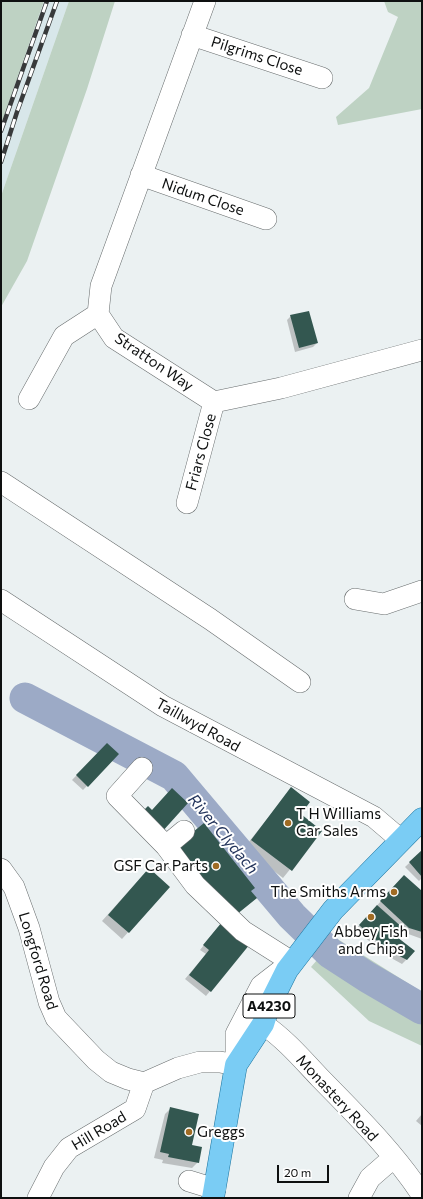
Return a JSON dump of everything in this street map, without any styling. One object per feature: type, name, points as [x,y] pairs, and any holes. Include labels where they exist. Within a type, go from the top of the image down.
[{"type":"main road","name":"A4230","points":[[214,1193],[236,1065],[263,1024],[268,1008],[298,954],[333,910],[422,819]]},
{"type":"street","points":[[29,399],[64,336],[98,314],[101,286],[205,1]]},
{"type":"street","name":"Pilgrims Close","points":[[192,35],[322,78]]},
{"type":"street","name":"Nidum Close","points":[[141,175],[266,219]]},
{"type":"street","name":"Stratton Way","points":[[98,314],[114,338],[214,402]]},
{"type":"street","points":[[214,402],[281,388],[422,350]]},
{"type":"street","name":"Friars Close","points":[[187,503],[214,402]]},
{"type":"street","points":[[1,482],[210,619],[300,682]]},
{"type":"street","points":[[355,599],[384,604],[422,591]]},
{"type":"street","name":"Taillwyd Road","points":[[1,600],[163,706],[374,817],[401,840]]},
{"type":"street","points":[[142,768],[116,796],[166,846],[195,885],[243,931],[271,939],[298,954],[261,986],[236,1034],[236,1065],[220,1062],[200,1062],[178,1068],[144,1083]]},
{"type":"street","points":[[166,846],[184,831]]},
{"type":"street","name":"Longford Road","points":[[1,869],[14,887],[29,928],[49,1002],[56,1018],[96,1060],[111,1072],[128,1079],[144,1083]]},
{"type":"street","name":"Monastery Road","points":[[263,1024],[277,1034],[339,1097],[393,1158],[415,1169],[422,1195]]},
{"type":"street","name":"Hill Road","points":[[38,1198],[54,1166],[69,1148],[135,1110],[144,1083]]},
{"type":"street","points":[[359,1198],[370,1178],[393,1158]]},
{"type":"street","points":[[189,1181],[214,1193]]},
{"type":"shaded area","points":[[44,1],[69,1],[1,196],[1,125]]},
{"type":"green space","points":[[1,1],[44,1],[1,125]]},
{"type":"green space","points":[[69,1],[115,1],[87,89],[27,261],[1,307],[1,196]]},
{"type":"green space","points":[[384,1],[422,1],[422,109],[338,125],[336,117],[369,88],[398,17],[388,12]]},
{"type":"green space","points":[[336,938],[422,992],[422,1046],[369,1021],[311,967]]},
{"type":"building","points":[[309,311],[318,343],[299,348],[290,315]]},
{"type":"building","points":[[107,743],[119,754],[88,787],[76,775]]},
{"type":"building","name":"T H Williams Car Sales","points":[[291,787],[310,802],[301,814],[322,831],[292,871],[251,840]]},
{"type":"building","points":[[172,788],[188,803],[161,833],[140,814],[148,806],[152,810]]},
{"type":"building","name":"GSF Car Parts","points":[[204,823],[255,888],[251,891],[257,898],[236,915],[226,908],[177,845]]},
{"type":"building","points":[[422,850],[422,877],[409,862]]},
{"type":"building","points":[[149,868],[170,887],[129,933],[108,915]]},
{"type":"building","points":[[404,875],[422,891],[422,932],[409,928],[380,901]]},
{"type":"building","points":[[377,905],[404,929],[397,937],[415,951],[407,960],[386,949],[359,925]]},
{"type":"building","points":[[222,922],[250,944],[211,992],[189,975],[209,950],[203,945]]},
{"type":"building","points":[[170,1107],[199,1114],[192,1145],[202,1147],[199,1163],[168,1157],[169,1154],[160,1152]]},
{"type":"waterway","name":"River Clydach","points":[[25,698],[174,776],[292,916],[330,953],[367,977],[422,1009]]},
{"type":"railway","points":[[1,131],[47,1]]},
{"type":"railway","points":[[1,162],[17,112],[57,1]]},
{"type":"place","name":"T H Williams Car Sales","points":[[288,823]]},
{"type":"place","name":"GSF Car Parts","points":[[216,866]]},
{"type":"place","name":"The Smiths Arms","points":[[394,892]]},
{"type":"place","name":"Abbey Fish and Chips","points":[[371,917]]},
{"type":"place","name":"Greggs","points":[[189,1132]]}]
